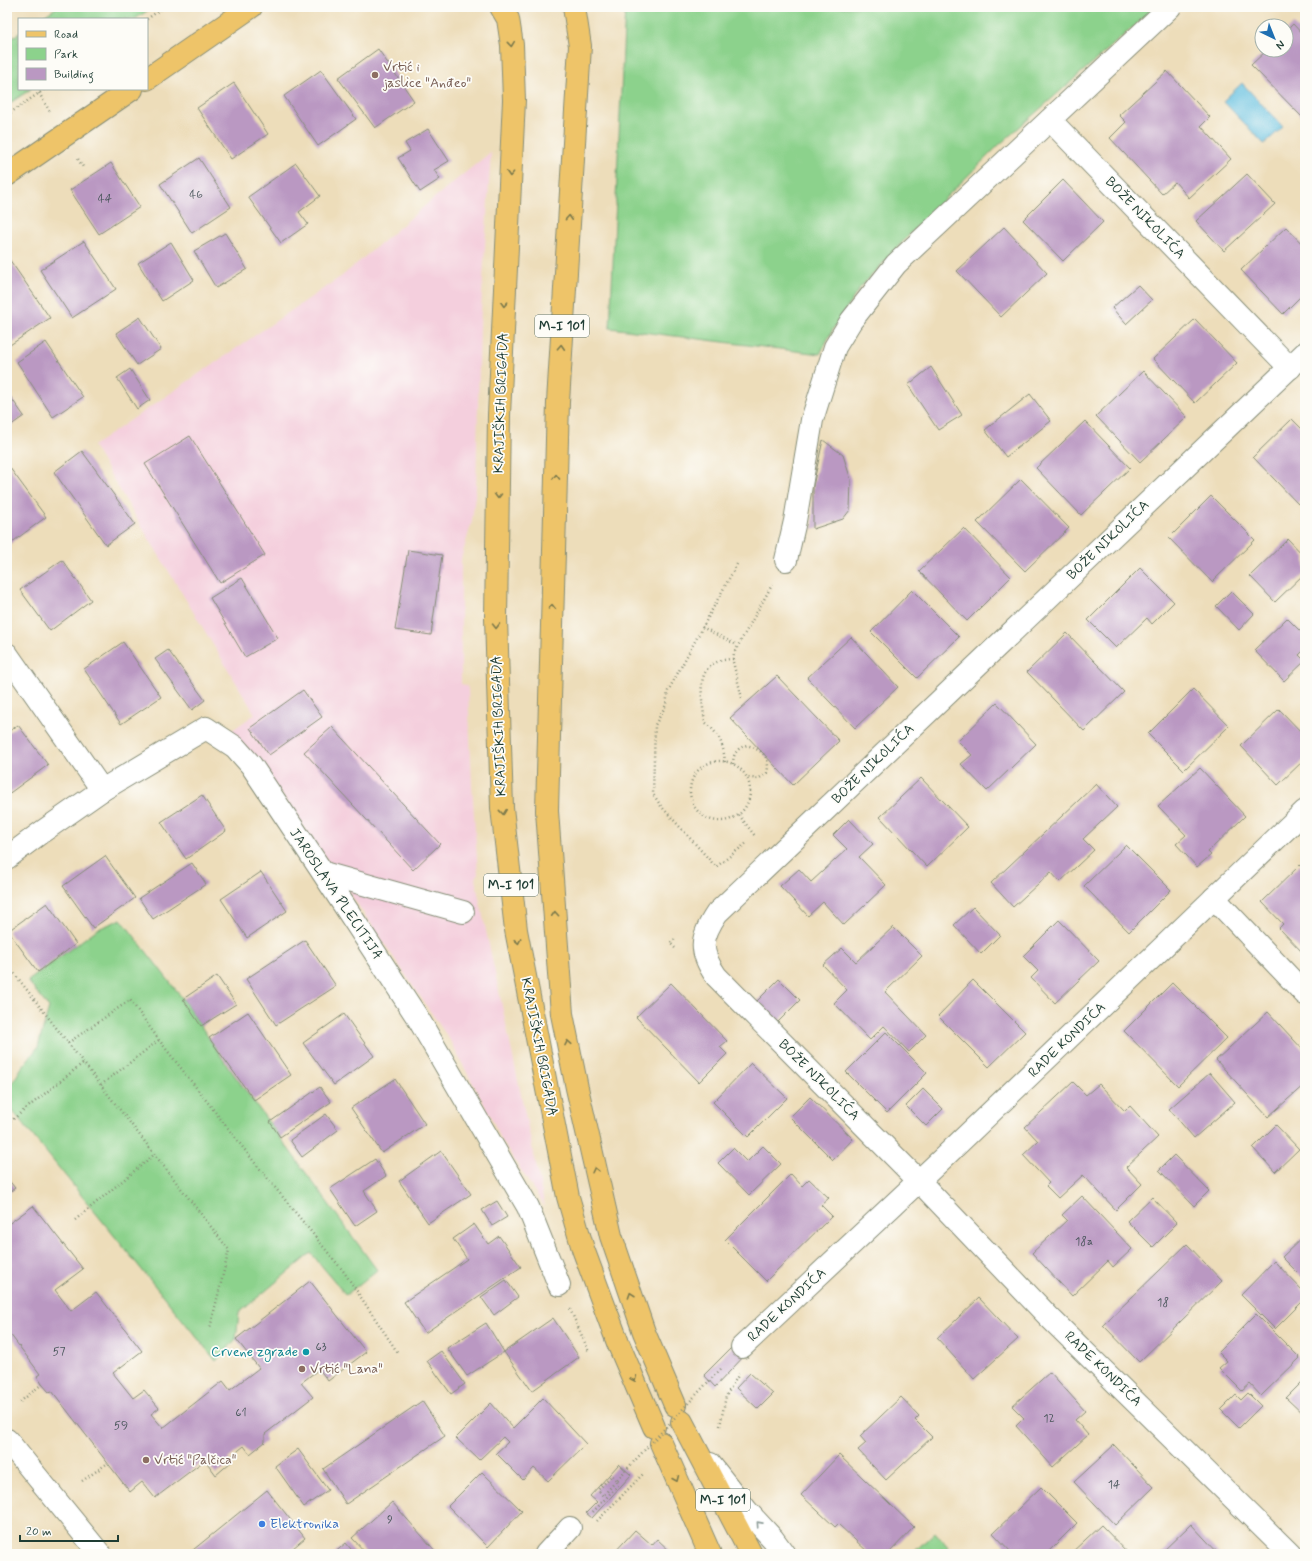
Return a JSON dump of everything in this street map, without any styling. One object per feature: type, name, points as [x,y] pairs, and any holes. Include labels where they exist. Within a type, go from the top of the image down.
[{"type":"main road","points":[[148,78],[251,7]]},
{"type":"main road","name":"KRAJIŠKIH BRIGADA","points":[[501,7],[508,19],[512,45],[514,100],[499,415],[496,603],[502,808],[516,930],[568,1197],[583,1249],[607,1314],[710,1554]]},
{"type":"main road","name":"KRAJIŠKIH BRIGADA","points":[[574,7],[580,46],[558,402],[548,819],[562,1014],[584,1122],[611,1236],[644,1332],[679,1413],[751,1554]]},
{"type":"main road","points":[[7,175],[131,90]]},
{"type":"street","points":[[786,560],[795,521],[812,420],[835,347],[851,321],[896,264],[1170,7]]},
{"type":"street","name":"BOŽE NIKOLIĆA","points":[[1050,120],[1290,368]]},
{"type":"street","name":"BOŽE NIKOLIĆA","points":[[919,1181],[716,976],[707,962],[703,952],[708,926],[717,913],[745,886],[1305,353]]},
{"type":"street","points":[[7,654],[102,790]]},
{"type":"street","name":"JAROSLAVA PLECITIJA","points":[[7,858],[102,790],[206,728],[235,747],[251,766],[324,873],[419,1020],[525,1200],[559,1285]]},
{"type":"street","name":"RADE KONDIĆA","points":[[742,1347],[919,1181],[1305,811]]},
{"type":"street","points":[[324,873],[464,912]]},
{"type":"street","points":[[1214,898],[1305,994]]},
{"type":"street","name":"RADE KONDIĆA","points":[[919,1181],[1049,1317],[1290,1554]]},
{"type":"street","points":[[7,1440],[100,1554]]},
{"type":"street","points":[[695,1445],[747,1511],[773,1539],[784,1554]]},
{"type":"street","points":[[546,1554],[570,1528]]},
{"type":"path","points":[[148,18],[164,7]]},
{"type":"path","points":[[7,115],[44,90]]},
{"type":"path","points":[[742,698],[733,659],[734,652],[786,560]]},
{"type":"path","points":[[737,564],[668,691],[666,705],[655,725],[653,794],[661,806],[716,867],[755,836]]},
{"type":"path","points":[[702,627],[737,646]]},
{"type":"path","points":[[725,762],[720,738],[715,730],[705,722],[702,682],[708,667],[714,662],[723,659],[733,659]]},
{"type":"path","points":[[734,764],[733,756],[742,746],[747,745],[762,752],[767,761],[767,773],[758,779],[746,777]]},
{"type":"path","points":[[715,762],[725,762],[734,764],[740,769],[750,786],[750,794],[747,803],[739,815],[728,820],[719,821],[704,816],[698,811],[693,803],[691,795],[694,778],[699,771],[706,765],[715,762]]},
{"type":"path","points":[[675,938],[670,944],[679,953]]},
{"type":"path","points":[[7,964],[230,1250],[210,1328]]},
{"type":"path","points":[[68,1043],[130,1000],[159,1040],[255,1163],[344,1272],[398,1353]]},
{"type":"path","points":[[101,1085],[159,1040]]},
{"type":"path","points":[[7,1124],[83,1063]]},
{"type":"path","points":[[75,1220],[155,1154]]},
{"type":"path","points":[[720,1426],[726,1396],[742,1369]]},
{"type":"path","points":[[590,1516],[619,1484],[616,1479],[612,1475],[598,1490],[603,1496],[616,1481],[621,1476],[625,1471],[709,1381]]},
{"type":"path","points":[[20,1402],[42,1384]]},
{"type":"path","points":[[82,1481],[108,1463]]},
{"type":"path","points":[[570,1528],[594,1523],[644,1473]]},
{"type":"shaded area","points":[[491,152],[480,326],[476,487],[472,521],[461,559],[461,684],[466,685],[468,689],[478,874],[475,879],[545,1207],[502,1141],[493,1121],[449,1039],[279,791],[231,731],[255,714],[93,446],[342,276]]},
{"type":"green space","points":[[57,7],[153,7],[136,18],[41,18]]},
{"type":"green space","points":[[625,7],[1156,7],[999,145],[922,221],[859,289],[833,329],[820,354],[610,328]]},
{"type":"green space","points":[[18,34],[18,90],[30,90],[7,105],[7,41]]},
{"type":"green space","points":[[121,919],[183,999],[224,1061],[377,1270],[346,1295],[311,1253],[239,1313],[236,1339],[216,1361],[7,1104],[7,1088],[38,1047],[49,1008],[28,981],[96,930]]},
{"type":"green space","points":[[935,1532],[953,1554],[912,1554]]},
{"type":"water","points":[[1242,83],[1283,127],[1264,144],[1223,101]]},
{"type":"building","points":[[1294,25],[1305,37],[1305,120],[1251,65],[1258,58],[1294,58]]},
{"type":"building","points":[[378,49],[414,101],[375,128],[338,78]]},
{"type":"building","points":[[321,70],[356,119],[318,146],[284,96]]},
{"type":"building","points":[[1167,71],[1210,117],[1201,126],[1231,159],[1189,198],[1175,182],[1162,194],[1110,138],[1126,122],[1119,115]]},
{"type":"building","points":[[234,83],[268,134],[231,159],[197,108]]},
{"type":"building","points":[[428,129],[449,161],[434,170],[440,179],[420,192],[398,158],[410,151],[405,143]]},
{"type":"building","points":[[199,158],[231,207],[192,233],[160,184]]},
{"type":"building","points":[[111,163],[140,207],[99,234],[70,190]]},
{"type":"building","points":[[296,163],[320,196],[299,212],[308,224],[281,243],[248,197]]},
{"type":"building","points":[[1247,174],[1275,204],[1224,251],[1196,221]]},
{"type":"building","points":[[1063,180],[1103,222],[1063,261],[1023,220]]},
{"type":"building","points":[[1004,227],[1047,273],[1001,317],[957,271]]},
{"type":"building","points":[[1286,227],[1305,247],[1305,292],[1283,314],[1241,270]]},
{"type":"building","points":[[225,233],[247,269],[216,288],[194,251]]},
{"type":"building","points":[[84,241],[116,289],[72,318],[40,270]]},
{"type":"building","points":[[171,242],[194,280],[162,301],[138,263]]},
{"type":"building","points":[[7,256],[50,318],[7,347]]},
{"type":"building","points":[[1138,285],[1152,300],[1126,324],[1112,308]]},
{"type":"building","points":[[140,317],[161,349],[137,365],[116,333]]},
{"type":"building","points":[[1195,319],[1237,363],[1195,403],[1153,359]]},
{"type":"building","points":[[46,342],[83,397],[53,417],[17,362]]},
{"type":"building","points":[[931,367],[962,415],[938,430],[908,385]]},
{"type":"building","points":[[130,369],[150,400],[137,409],[117,378]]},
{"type":"building","points":[[1143,371],[1187,417],[1140,462],[1096,416]]},
{"type":"building","points":[[7,392],[24,416],[7,428]]},
{"type":"building","points":[[1030,394],[1051,421],[1006,457],[985,430]]},
{"type":"building","points":[[1292,419],[1305,432],[1305,497],[1298,504],[1253,457]]},
{"type":"building","points":[[1085,421],[1130,468],[1081,515],[1036,468]]},
{"type":"building","points":[[190,436],[265,555],[220,583],[145,464]]},
{"type":"building","points":[[823,440],[843,455],[851,480],[850,510],[843,519],[813,529],[813,486]]},
{"type":"building","points":[[82,451],[135,524],[106,545],[54,472]]},
{"type":"building","points":[[7,464],[46,517],[7,546]]},
{"type":"building","points":[[1021,479],[1069,528],[1025,571],[977,522]]},
{"type":"building","points":[[1211,496],[1255,540],[1212,582],[1169,538]]},
{"type":"building","points":[[964,528],[1011,577],[967,621],[919,571]]},
{"type":"building","points":[[1288,539],[1305,557],[1305,573],[1275,602],[1250,576]]},
{"type":"building","points":[[408,550],[442,555],[431,635],[395,630]]},
{"type":"building","points":[[62,560],[91,600],[50,631],[20,590]]},
{"type":"building","points":[[1140,568],[1174,602],[1152,624],[1147,618],[1116,648],[1088,620]]},
{"type":"building","points":[[242,578],[278,638],[245,657],[210,598]]},
{"type":"building","points":[[912,590],[959,637],[917,678],[871,632]]},
{"type":"building","points":[[1231,591],[1254,614],[1239,630],[1216,606]]},
{"type":"building","points":[[1287,618],[1305,636],[1305,649],[1299,655],[1305,661],[1284,681],[1254,650]]},
{"type":"building","points":[[1067,633],[1124,692],[1084,731],[1027,672]]},
{"type":"building","points":[[851,637],[898,687],[855,728],[807,678]]},
{"type":"building","points":[[123,642],[161,697],[121,724],[84,669]]},
{"type":"building","points":[[168,650],[205,700],[192,710],[155,659]]},
{"type":"building","points":[[777,676],[839,741],[793,785],[730,718]]},
{"type":"building","points":[[1193,689],[1229,726],[1184,770],[1148,734]]},
{"type":"building","points":[[303,690],[322,717],[269,755],[250,728]]},
{"type":"building","points":[[997,703],[1036,744],[987,791],[961,764],[972,755],[958,741]]},
{"type":"building","points":[[1279,709],[1305,736],[1305,759],[1278,785],[1241,746]]},
{"type":"building","points":[[18,725],[48,765],[7,795],[7,733]]},
{"type":"building","points":[[332,727],[440,844],[413,870],[304,752]]},
{"type":"building","points":[[1200,768],[1245,816],[1208,852],[1211,855],[1197,867],[1176,844],[1186,835],[1158,806]]},
{"type":"building","points":[[921,778],[968,827],[927,867],[880,817]]},
{"type":"building","points":[[1096,784],[1117,807],[1083,839],[1094,850],[1060,882],[1051,872],[1013,907],[991,883]]},
{"type":"building","points":[[202,795],[226,831],[186,859],[161,822]]},
{"type":"building","points":[[849,819],[873,844],[859,857],[886,885],[844,925],[823,902],[808,916],[780,886],[799,869],[811,882],[847,849],[833,835]]},
{"type":"building","points":[[1126,845],[1171,890],[1129,932],[1084,886]]},
{"type":"building","points":[[105,856],[135,898],[93,928],[63,886]]},
{"type":"building","points":[[192,863],[206,884],[153,919],[139,898]]},
{"type":"building","points":[[1300,865],[1305,870],[1305,955],[1279,928],[1283,924],[1262,902]]},
{"type":"building","points":[[261,872],[287,911],[247,938],[221,899]]},
{"type":"building","points":[[47,903],[76,944],[38,972],[8,931]]},
{"type":"building","points":[[973,907],[1000,935],[981,954],[954,925]]},
{"type":"building","points":[[1059,920],[1099,961],[1055,1003],[1031,978],[1038,971],[1023,956]]},
{"type":"building","points":[[893,927],[922,956],[885,992],[926,1035],[909,1052],[884,1026],[870,1040],[834,1003],[847,990],[823,965],[842,948],[856,962]]},
{"type":"building","points":[[305,940],[336,986],[276,1025],[246,979]]},
{"type":"building","points":[[217,976],[236,1004],[201,1026],[183,999]]},
{"type":"building","points":[[779,979],[800,1000],[778,1022],[757,1001]]},
{"type":"building","points":[[973,980],[1025,1032],[989,1067],[938,1016]]},
{"type":"building","points":[[671,983],[727,1041],[720,1047],[727,1054],[699,1082],[636,1017]]},
{"type":"building","points":[[1172,983],[1227,1038],[1178,1086],[1124,1031]]},
{"type":"building","points":[[248,1012],[291,1075],[254,1100],[209,1038]]},
{"type":"building","points":[[1268,1012],[1305,1052],[1305,1084],[1268,1117],[1216,1060]]},
{"type":"building","points":[[344,1014],[374,1056],[334,1085],[303,1043]]},
{"type":"building","points":[[886,1032],[927,1073],[887,1113],[846,1072]]},
{"type":"building","points":[[751,1063],[787,1098],[748,1137],[713,1102]]},
{"type":"building","points":[[1210,1073],[1235,1102],[1194,1138],[1169,1109]]},
{"type":"building","points":[[395,1079],[425,1124],[382,1153],[351,1108]]},
{"type":"building","points":[[1073,1082],[1086,1095],[1099,1084],[1125,1111],[1130,1106],[1158,1137],[1126,1167],[1142,1184],[1116,1210],[1083,1175],[1058,1198],[1046,1186],[1049,1183],[1023,1155],[1038,1141],[1025,1127]]},
{"type":"building","points":[[320,1087],[331,1102],[280,1137],[270,1122]]},
{"type":"building","points":[[923,1089],[943,1109],[926,1126],[906,1106]]},
{"type":"building","points":[[810,1097],[853,1139],[833,1160],[790,1117]]},
{"type":"building","points":[[326,1114],[338,1130],[302,1157],[290,1140]]},
{"type":"building","points":[[1276,1125],[1299,1149],[1275,1172],[1253,1148]]},
{"type":"building","points":[[763,1146],[781,1164],[749,1195],[718,1163],[733,1148],[747,1162]]},
{"type":"building","points":[[441,1151],[471,1194],[428,1223],[399,1181]]},
{"type":"building","points":[[1174,1155],[1209,1191],[1194,1206],[1159,1170]]},
{"type":"building","points":[[375,1159],[386,1176],[364,1191],[377,1211],[355,1226],[330,1189]]},
{"type":"building","points":[[791,1174],[802,1186],[809,1179],[829,1198],[821,1205],[832,1216],[766,1281],[725,1240]]},
{"type":"building","points":[[7,1178],[15,1188],[7,1194]]},
{"type":"building","points":[[1082,1196],[1132,1249],[1113,1267],[1108,1261],[1072,1296],[1032,1253],[1067,1220],[1062,1215]]},
{"type":"building","points":[[1152,1197],[1177,1223],[1153,1247],[1127,1221]]},
{"type":"building","points":[[497,1201],[507,1217],[492,1226],[482,1210]]},
{"type":"building","name":"Crvene zgrade","points":[[33,1206],[83,1269],[55,1290],[71,1311],[96,1292],[142,1351],[113,1373],[133,1398],[144,1390],[159,1408],[151,1414],[163,1428],[223,1381],[230,1390],[259,1368],[236,1339],[310,1281],[366,1352],[328,1381],[319,1369],[301,1383],[313,1397],[265,1434],[265,1442],[250,1454],[244,1446],[228,1459],[231,1462],[216,1475],[205,1460],[155,1498],[142,1482],[130,1492],[52,1391],[49,1392],[42,1384],[37,1376],[40,1374],[7,1330],[7,1225]]},
{"type":"building","points":[[474,1224],[488,1244],[499,1236],[521,1267],[425,1333],[404,1302],[467,1259],[453,1239]]},
{"type":"building","points":[[1305,1235],[1305,1280],[1282,1257]]},
{"type":"building","points":[[1187,1244],[1222,1281],[1139,1362],[1103,1325]]},
{"type":"building","points":[[1274,1261],[1305,1293],[1305,1299],[1275,1329],[1241,1295]]},
{"type":"building","points":[[506,1280],[518,1297],[494,1315],[481,1297]]},
{"type":"building","points":[[979,1298],[1018,1339],[974,1379],[937,1338]]},
{"type":"building","points":[[1256,1314],[1300,1358],[1261,1396],[1250,1384],[1242,1391],[1219,1368],[1227,1361],[1218,1352]]},
{"type":"building","points":[[553,1318],[579,1357],[532,1391],[504,1352]]},
{"type":"building","points":[[486,1323],[504,1352],[467,1376],[447,1348]]},
{"type":"building","points":[[737,1342],[747,1353],[715,1387],[704,1375]]},
{"type":"building","points":[[441,1351],[465,1384],[451,1394],[427,1361]]},
{"type":"building","points":[[1050,1372],[1085,1411],[1075,1420],[1088,1435],[1053,1467],[1016,1426],[1024,1418],[1012,1406]]},
{"type":"building","points":[[750,1373],[773,1394],[758,1409],[736,1388]]},
{"type":"building","points":[[1305,1379],[1305,1416],[1286,1398]]},
{"type":"building","points":[[1248,1393],[1261,1406],[1239,1428],[1221,1410],[1236,1395],[1241,1400]]},
{"type":"building","points":[[901,1397],[919,1416],[915,1420],[932,1437],[886,1480],[858,1450],[866,1443],[860,1436]]},
{"type":"building","points":[[543,1398],[586,1444],[548,1481],[534,1468],[523,1480],[496,1453],[508,1442],[503,1437],[479,1460],[456,1438],[491,1403],[513,1428]]},
{"type":"building","points":[[422,1401],[445,1436],[346,1504],[323,1469]]},
{"type":"building","points":[[1114,1445],[1154,1487],[1115,1525],[1074,1482]]},
{"type":"building","points":[[298,1449],[328,1490],[304,1507],[275,1466]]},
{"type":"building","points":[[839,1455],[914,1527],[888,1554],[870,1554],[838,1524],[835,1527],[801,1495]]},
{"type":"building","points":[[619,1464],[631,1475],[592,1518],[586,1513],[597,1502],[590,1496]]},
{"type":"building","points":[[482,1472],[522,1511],[488,1547],[448,1506]]},
{"type":"building","points":[[1041,1487],[1077,1523],[1046,1554],[1013,1554],[993,1533]]},
{"type":"building","points":[[267,1490],[305,1538],[286,1554],[188,1554]]},
{"type":"building","points":[[392,1502],[438,1554],[367,1554],[352,1538]]},
{"type":"building","points":[[1191,1524],[1219,1554],[1160,1554]]},
{"type":"building","points":[[1101,1525],[1129,1554],[1070,1554]]},
{"type":"building","points":[[635,1530],[652,1545],[657,1539],[673,1554],[613,1554]]},
{"type":"building","points":[[346,1543],[355,1554],[333,1554]]},
{"type":"place","name":"Vrtić i jaslice \"Anđeo\"","points":[[375,75]]},
{"type":"place","name":"Crvene zgrade","points":[[306,1352]]},
{"type":"place","name":"Vrtić \"Lana\"","points":[[302,1369]]},
{"type":"place","name":"Vrtić \"Palčica\"","points":[[146,1460]]},
{"type":"place","name":"Elektronika","points":[[262,1524]]}]
